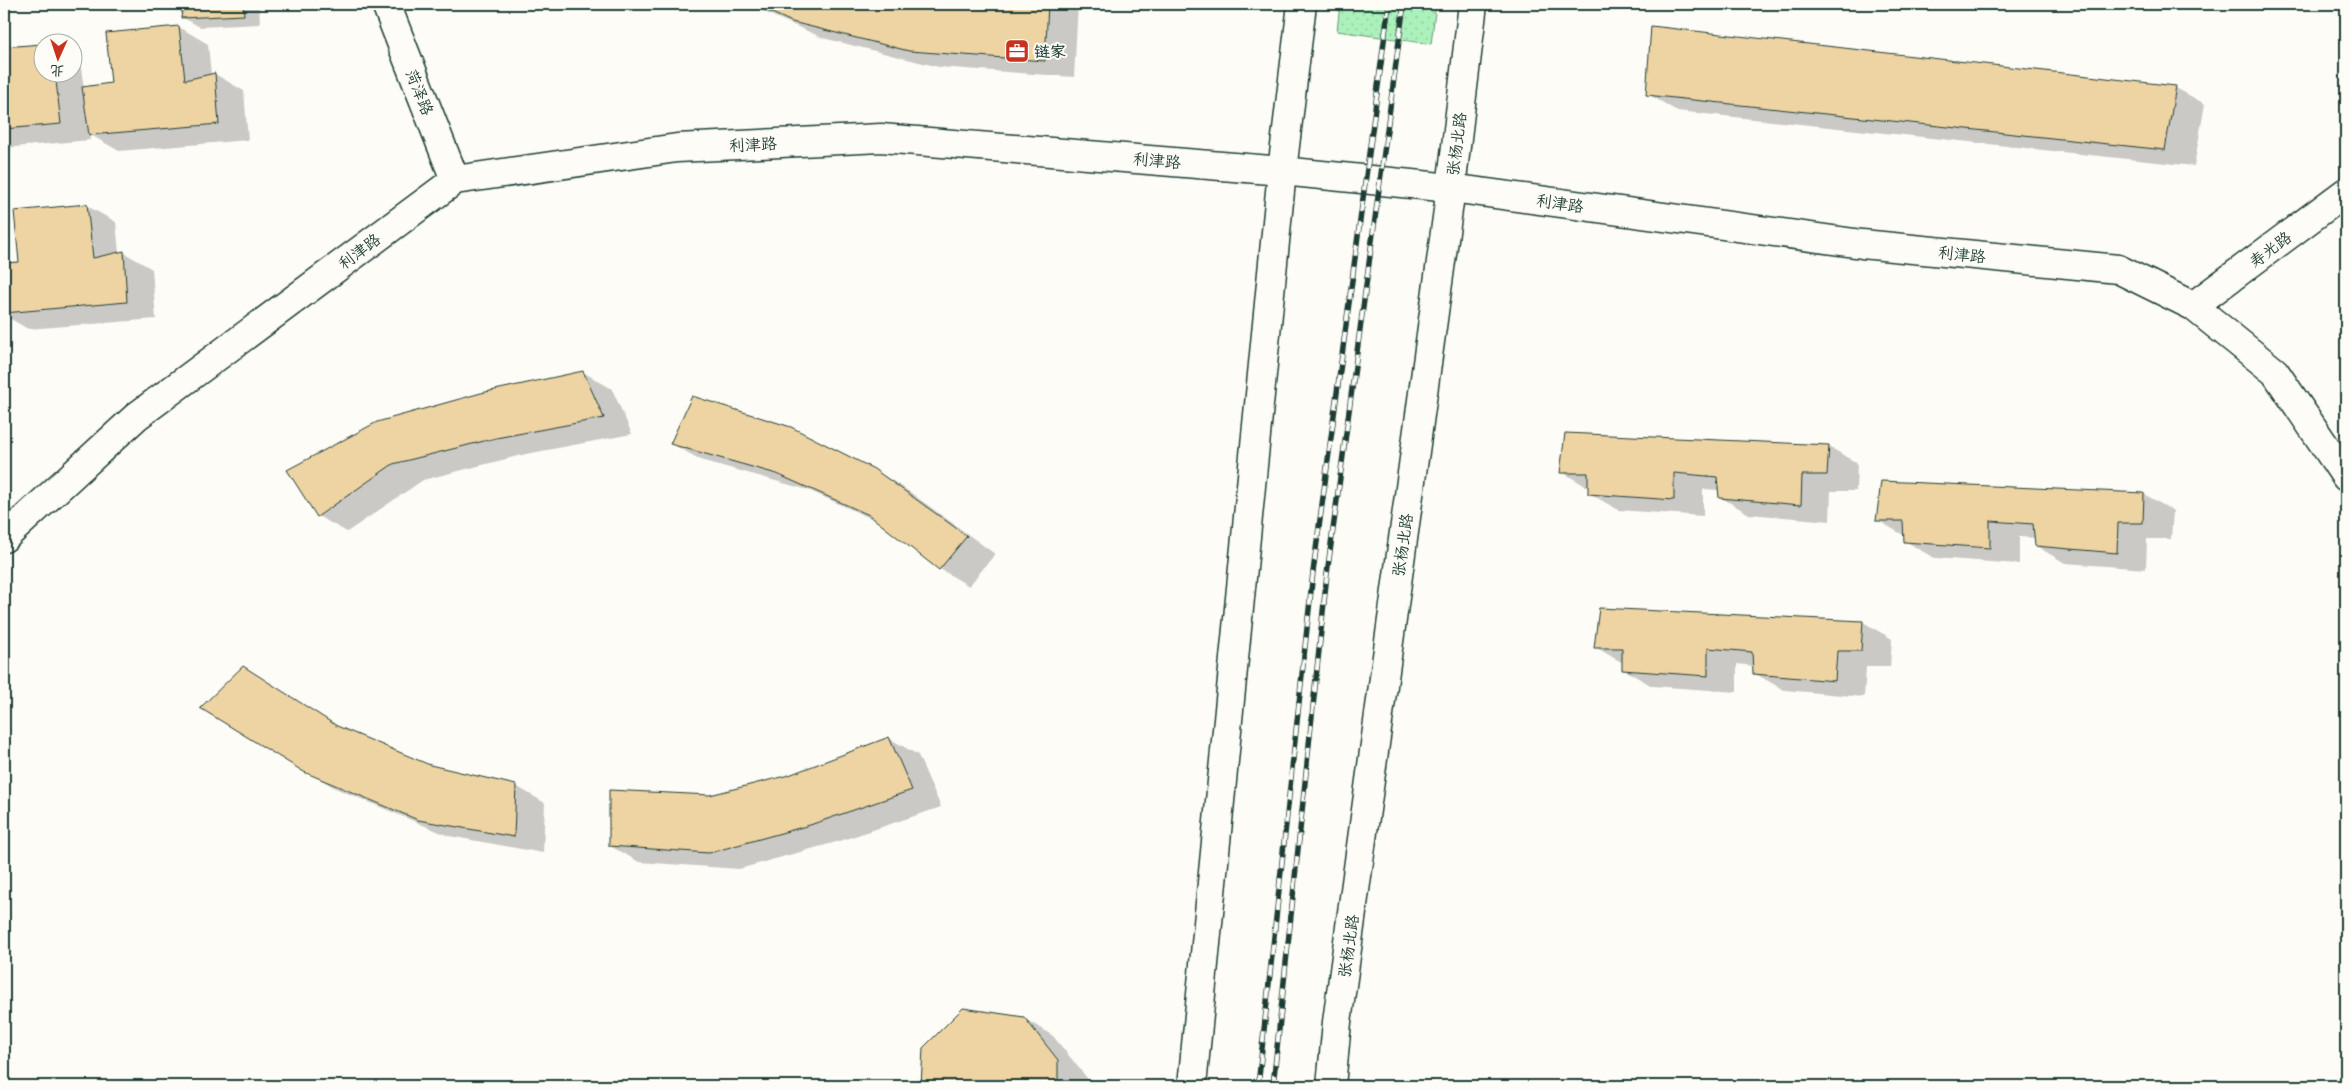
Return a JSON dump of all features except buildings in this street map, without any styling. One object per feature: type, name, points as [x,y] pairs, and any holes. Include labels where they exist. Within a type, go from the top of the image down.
[{"type":"street","name":"菏泽路","points":[[386,4],[455,180]]},
{"type":"street","points":[[1192,1086],[1282,171],[1302,4]]},
{"type":"street","name":"张杨北路","points":[[1331,1086],[1337,1022],[1451,188],[1473,4]]},
{"type":"street","name":"利津路","points":[[4,538],[137,416],[455,180],[677,148],[881,138],[1282,171],[1451,188],[1862,244],[2118,269],[2193,306],[2275,372],[2346,477]]},
{"type":"street","name":"寿光路","points":[[2193,306],[2346,192]]},
{"type":"green space","points":[[1340,4],[1436,4],[1431,44],[1337,31]]},
{"type":"railway","points":[[1258,1086],[1313,572],[1389,4]]},
{"type":"railway","points":[[1273,1086],[1327,574],[1404,4]]},
{"type":"place","name":"链家","points":[[1017,51]]}]
